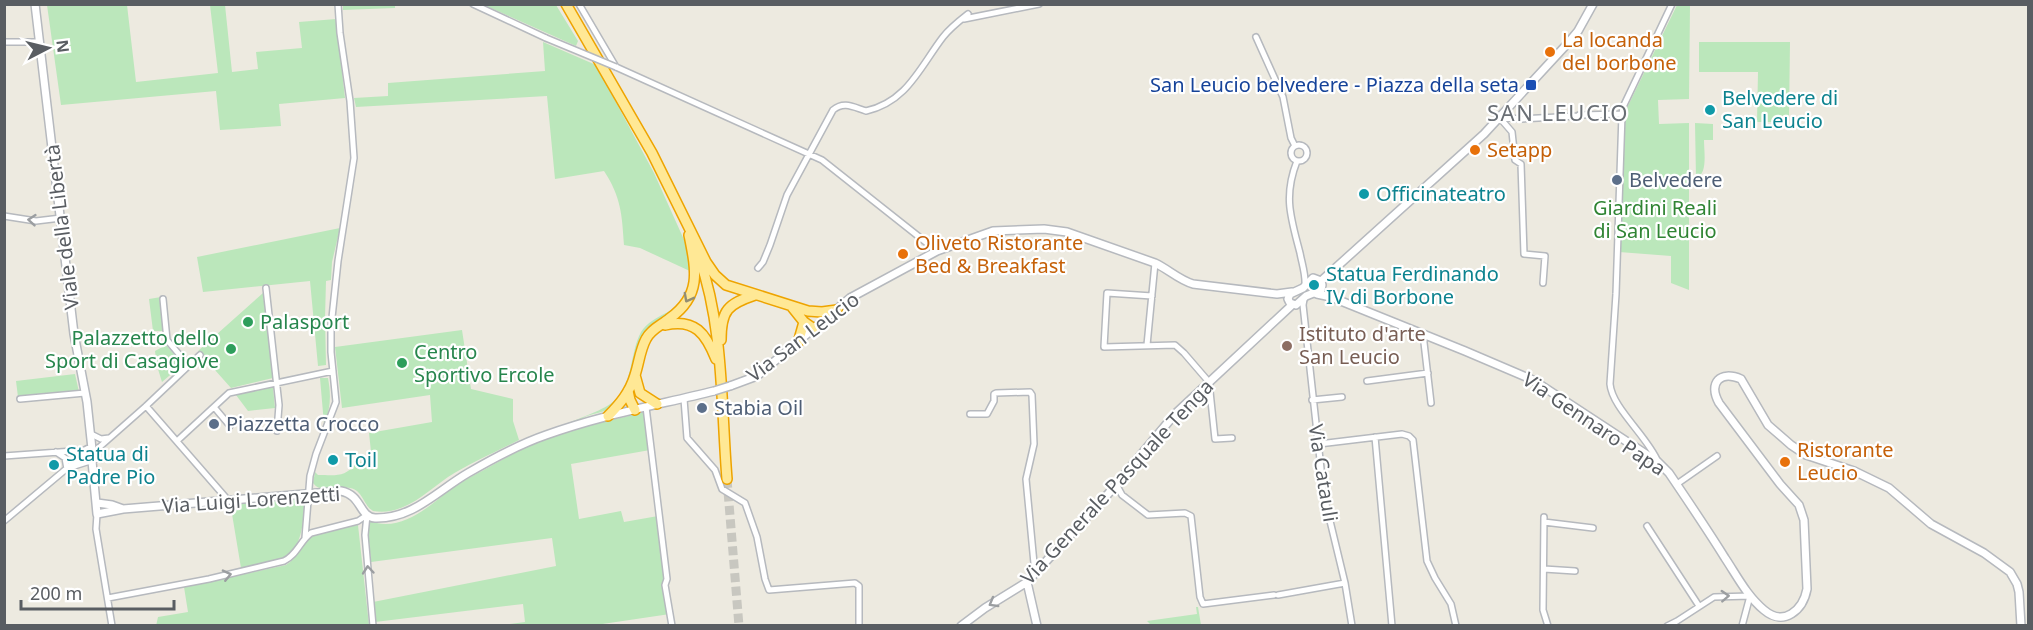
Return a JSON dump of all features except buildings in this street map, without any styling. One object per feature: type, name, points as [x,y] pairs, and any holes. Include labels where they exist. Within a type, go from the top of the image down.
[{"type":"highway","points":[[566,4],[652,153],[706,262],[715,275],[726,285],[808,312],[837,310]]},
{"type":"highway","points":[[608,416],[621,404],[628,391],[646,339],[652,331],[688,302],[692,292],[695,264],[686,221]]},
{"type":"highway","points":[[686,221],[708,289],[717,337],[727,479]]},
{"type":"highway","points":[[720,370],[721,332],[727,310],[735,302],[755,295]]},
{"type":"highway","points":[[792,307],[804,322],[814,329]]},
{"type":"highway","points":[[808,312],[813,319],[814,329]]},
{"type":"highway","points":[[798,343],[804,322]]},
{"type":"highway","points":[[661,325],[685,324],[697,329],[706,338],[720,370]]},
{"type":"highway","points":[[635,375],[640,393],[635,410]]},
{"type":"highway","points":[[628,391],[635,410]]},
{"type":"highway","points":[[640,393],[657,404]]},
{"type":"street","name":"Viale della Libertà","points":[[35,4],[74,334],[91,434],[89,451],[96,456],[88,462],[94,471],[97,514]]},
{"type":"street","points":[[305,538],[308,493],[316,454],[336,402],[331,327],[354,158],[350,100],[338,4]]},
{"type":"street","points":[[473,4],[822,160],[937,251]]},
{"type":"street","points":[[579,4],[616,67]]},
{"type":"street","points":[[961,20],[1039,4]]},
{"type":"street","points":[[1304,298],[1321,291],[1322,283],[1484,134],[1568,44],[1593,4]]},
{"type":"street","points":[[1658,462],[1651,447],[1613,398],[1611,390],[1623,107],[1672,4]]},
{"type":"street","points":[[758,268],[770,245],[787,195],[833,110],[844,104],[866,111],[895,99],[907,89],[944,35],[968,14]]},
{"type":"street","points":[[1256,37],[1283,97],[1291,138],[1295,146]]},
{"type":"street","points":[[4,42],[40,42]]},
{"type":"street","points":[[1499,117],[1521,119],[1622,114]]},
{"type":"street","points":[[1499,117],[1512,132],[1515,159],[1521,164],[1524,254],[1545,256],[1543,283]]},
{"type":"street","points":[[1295,146],[1302,146],[1306,149],[1307,154],[1304,160],[1297,162],[1290,154],[1291,149],[1295,146]]},
{"type":"street","points":[[1297,162],[1290,183],[1289,202],[1304,270],[1305,286]]},
{"type":"street","points":[[4,216],[36,221],[61,218]]},
{"type":"street","name":"Via San Leucio","points":[[367,515],[372,518],[412,510],[468,473],[543,436],[608,416],[714,391],[757,375],[850,298],[937,251],[993,231],[1044,229],[1067,232],[1155,263],[1193,284],[1277,294],[1299,290],[1305,286]]},
{"type":"street","points":[[1147,345],[1155,263]]},
{"type":"street","points":[[1304,270],[1311,279],[1322,283],[1331,297]]},
{"type":"street","points":[[1305,286],[1311,279]]},
{"type":"street","points":[[266,288],[279,405],[277,431]]},
{"type":"street","points":[[1292,292],[1292,303]]},
{"type":"street","points":[[1152,296],[1107,293],[1104,347],[1175,345],[1209,382],[1215,440],[1232,438]]},
{"type":"street","name":"Via San Leucio","points":[[1277,294],[1292,303]]},
{"type":"street","name":"Via Gennaro Papa","points":[[1317,294],[1331,297],[1533,380],[1658,462],[1670,473],[1750,596],[1764,610],[1775,615],[1788,616],[1798,610],[1806,596],[1804,520],[1799,506],[1719,403],[1714,390],[1716,382],[1726,376],[1741,379],[1768,424],[1791,445],[1806,455],[1854,471],[1889,488],[1931,524],[1984,553],[2010,572],[2019,592],[2021,626]]},
{"type":"street","name":"Via Generale Pasquale Tenga","points":[[961,626],[1027,582],[1108,494],[1175,414],[1292,303],[1304,298]]},
{"type":"street","name":"Via Catauli","points":[[1304,298],[1312,400],[1324,496],[1345,582],[1352,626]]},
{"type":"street","points":[[163,299],[169,345],[189,366]]},
{"type":"street","name":"Via Catauli","points":[[1292,303],[1301,311],[1304,318]]},
{"type":"street","points":[[1423,334],[1431,403]]},
{"type":"street","points":[[4,521],[89,451],[110,437],[200,355]]},
{"type":"street","points":[[177,441],[229,393],[333,371]]},
{"type":"street","points":[[1367,381],[1428,373]]},
{"type":"street","points":[[970,414],[987,414],[996,393],[1030,392],[1032,395],[1034,444],[1026,479],[1035,574]]},
{"type":"street","points":[[20,399],[85,393]]},
{"type":"street","points":[[1312,400],[1342,396]]},
{"type":"street","points":[[684,399],[687,438],[715,471],[722,489],[745,503],[757,537],[769,590],[855,583],[859,586],[859,626]]},
{"type":"street","points":[[146,406],[227,499]]},
{"type":"street","points":[[214,407],[231,426]]},
{"type":"street","points":[[646,407],[667,579],[665,585],[672,626]]},
{"type":"street","points":[[91,434],[100,439],[110,437]]},
{"type":"street","points":[[1319,444],[1402,434],[1413,440],[1427,561],[1451,604],[1456,626]]},
{"type":"street","points":[[1375,437],[1392,626]]},
{"type":"street","points":[[4,456],[89,451]]},
{"type":"street","points":[[54,452],[62,454],[67,469]]},
{"type":"street","points":[[1677,484],[1718,456]]},
{"type":"street","points":[[67,469],[88,462]]},
{"type":"street","points":[[1116,484],[1122,495],[1148,515],[1185,513],[1191,516],[1200,597],[1203,604],[1276,595],[1345,582]]},
{"type":"street","points":[[208,502],[215,493],[215,485]]},
{"type":"street","name":"Via Luigi Lorenzetti","points":[[123,509],[227,499],[348,492],[356,497],[367,515]]},
{"type":"street","points":[[1108,494],[1122,495]]},
{"type":"street","points":[[97,503],[123,509]]},
{"type":"street","points":[[112,626],[96,529],[97,514],[123,509]]},
{"type":"street","points":[[108,598],[209,579],[285,561],[294,556],[305,538],[311,533],[358,521],[367,515]]},
{"type":"street","points":[[367,515],[365,535],[373,626]]},
{"type":"street","points":[[1548,626],[1544,610],[1544,519],[1593,528]]},
{"type":"street","points":[[1647,526],[1699,606]]},
{"type":"street","points":[[1544,569],[1575,571]]},
{"type":"street","points":[[1027,582],[1037,626]]},
{"type":"street","points":[[1667,626],[1714,597],[1750,596],[1742,626]]},
{"type":"green space","points":[[47,5],[127,5],[136,82],[218,73],[210,5],[225,5],[232,72],[258,69],[256,52],[302,48],[299,22],[336,19],[345,98],[279,104],[281,126],[220,130],[216,91],[61,105]]},
{"type":"green space","points":[[343,5],[395,5],[395,8],[343,10]]},
{"type":"green space","points":[[484,5],[556,5],[578,41],[576,46]]},
{"type":"green space","name":"Giardini Reali di San Leucio","points":[[1677,5],[1690,5],[1689,99],[1658,100],[1659,124],[1689,123],[1689,290],[1671,283],[1671,256],[1619,252],[1624,114]]},
{"type":"green space","points":[[543,42],[596,65],[654,173],[690,253],[692,272],[640,248],[624,245],[620,206],[604,171],[555,179],[547,96],[356,107],[354,98],[388,96],[388,83],[545,71]]},
{"type":"green space","points":[[1699,42],[1790,42],[1789,117],[1774,116],[1773,122],[1757,122],[1758,72],[1699,72]]},
{"type":"green space","points":[[1695,123],[1713,124],[1713,140],[1704,140],[1704,167],[1700,176],[1696,178]]},
{"type":"green space","points":[[340,228],[332,262],[331,280],[326,281],[326,365],[318,366],[310,281],[203,292],[197,257]]},
{"type":"green space","points":[[689,292],[678,308],[653,323],[645,332],[640,341],[626,392],[620,400],[607,410],[566,424],[599,410],[615,400],[625,385],[641,332],[652,321],[680,304]]},
{"type":"green space","name":"Palasport","points":[[263,293],[273,378],[231,388],[198,351]]},
{"type":"green space","points":[[161,297],[165,331],[153,331],[149,299]]},
{"type":"green space","points":[[462,330],[471,389],[513,399],[513,421],[519,440],[456,472],[414,502],[395,510],[373,511],[354,489],[325,489],[316,486],[313,483],[315,472],[318,475],[339,475],[348,471],[356,463],[372,461],[369,433],[432,422],[430,395],[342,408],[335,347]]},
{"type":"green space","points":[[166,345],[183,364],[162,382],[155,351]]},
{"type":"green space","points":[[75,374],[79,392],[18,397],[16,381]]},
{"type":"green space","points":[[320,378],[328,378],[330,390],[329,407],[324,424]]},
{"type":"green space","points":[[273,387],[275,408],[248,411],[236,395]]},
{"type":"green space","points":[[645,412],[650,450],[571,464],[579,519],[621,511],[624,522],[658,516],[670,614],[589,626],[501,625],[525,622],[523,604],[375,622],[373,602],[556,566],[552,538],[371,562],[368,531],[370,521],[391,524],[411,517],[464,481],[533,444],[575,429]]},
{"type":"green space","points":[[306,496],[299,539],[291,554],[284,559],[241,568],[230,502]]},
{"type":"green space","points":[[358,525],[369,625],[156,626],[158,617],[188,612],[184,587],[286,565],[312,537]]},
{"type":"green space","points":[[1196,607],[1198,607],[1201,625],[1151,625],[1147,621],[1197,614]]},
{"type":"tunnel","points":[[727,479],[739,626]]},
{"type":"place","name":"La locanda del borbone","points":[[1550,52]]},
{"type":"place","name":"San Leucio belvedere - Piazza della seta","points":[[1531,85]]},
{"type":"place","name":"Belvedere di San Leucio","points":[[1710,110]]},
{"type":"place","name":"Setapp","points":[[1475,150]]},
{"type":"place","name":"Belvedere","points":[[1617,180]]},
{"type":"place","name":"Officinateatro","points":[[1364,194]]},
{"type":"place","name":"Oliveto Ristorante Bed & Breakfast","points":[[903,254]]},
{"type":"place","name":"Statua Ferdinando IV di Borbone","points":[[1314,285]]},
{"type":"place","name":"Palasport","points":[[248,322]]},
{"type":"place","name":"Istituto d'arte San Leucio","points":[[1287,346]]},
{"type":"place","name":"Palazzetto dello Sport di Casagiove","points":[[231,349]]},
{"type":"place","name":"Centro Sportivo Ercole","points":[[402,363]]},
{"type":"place","name":"Stabia Oil","points":[[702,408]]},
{"type":"place","name":"Piazzetta Crocco","points":[[214,424]]},
{"type":"place","name":"Toil","points":[[333,460]]},
{"type":"place","name":"Ristorante Leucio","points":[[1785,462]]},
{"type":"place","name":"Statua di Padre Pio","points":[[54,465]]},
{"type":"district","name":"SAN LEUCIO","points":[[1558,113]]}]
